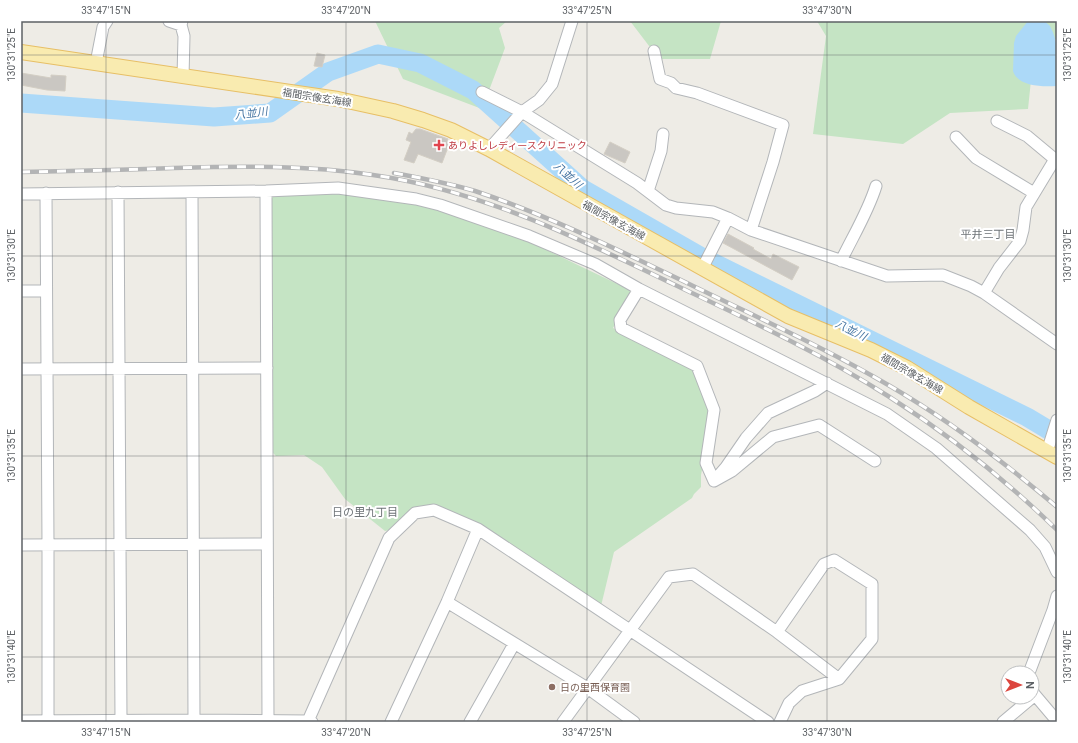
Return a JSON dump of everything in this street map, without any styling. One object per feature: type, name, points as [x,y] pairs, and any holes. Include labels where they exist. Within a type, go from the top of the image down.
[{"type":"main road","name":"福間宗像玄海線","points":[[21,52],[338,99],[393,111],[451,130],[704,265],[788,316],[871,350],[907,368],[970,407],[1051,450]]},
{"type":"street","points":[[96,63],[103,27],[108,21]]},
{"type":"street","points":[[170,21],[181,23],[184,36],[183,77]]},
{"type":"street","points":[[488,149],[522,112],[539,100],[552,84],[572,21]]},
{"type":"street","points":[[654,51],[660,79],[671,83],[676,88],[697,92],[783,125],[773,162],[751,230]]},
{"type":"street","points":[[482,92],[522,112],[637,183],[666,206],[713,212],[751,230],[888,276],[943,275],[984,293],[1057,344]]},
{"type":"street","points":[[984,293],[999,268],[1020,241],[1026,207],[1056,160],[1027,136],[997,120]]},
{"type":"street","points":[[648,192],[661,151],[663,134]]},
{"type":"street","points":[[956,137],[976,158],[1034,193]]},
{"type":"street","points":[[841,261],[852,237],[872,202],[876,186]]},
{"type":"street","points":[[21,194],[266,191],[338,188],[416,198],[529,236],[595,264],[639,289],[888,414],[936,448],[1030,530],[1045,546],[1057,572]]},
{"type":"street","points":[[266,191],[268,720]]},
{"type":"street","points":[[118,192],[121,720]]},
{"type":"street","points":[[192,192],[194,720]]},
{"type":"street","points":[[46,193],[48,722]]},
{"type":"street","points":[[704,265],[728,218]]},
{"type":"street","points":[[639,289],[620,320],[621,328],[697,366],[714,410],[706,463],[714,481]]},
{"type":"street","points":[[21,291],[46,291]]},
{"type":"street","points":[[21,369],[267,368]]},
{"type":"street","points":[[714,481],[726,467],[746,438],[768,413],[815,391],[827,383]]},
{"type":"street","points":[[1051,450],[1057,422]]},
{"type":"street","points":[[714,481],[732,471],[773,437],[819,425],[875,461]]},
{"type":"street","points":[[21,721],[310,721],[389,538],[415,513],[434,510],[478,529],[629,631],[768,722]]},
{"type":"street","points":[[391,722],[447,602],[478,529]]},
{"type":"street","points":[[21,545],[267,544]]},
{"type":"street","points":[[777,632],[824,564],[834,560],[872,584],[872,639],[839,679],[802,690],[789,703],[780,722]]},
{"type":"street","points":[[563,722],[669,577],[693,574],[777,632],[839,679]]},
{"type":"street","points":[[1031,665],[1057,596]]},
{"type":"street","points":[[447,602],[588,689],[634,722]]},
{"type":"street","points":[[470,722],[514,644]]},
{"type":"street","points":[[1040,700],[1057,721]]},
{"type":"street","points":[[1003,722],[1021,705]]},
{"type":"green space","points":[[375,21],[507,21],[499,28],[505,48],[482,109],[403,79]]},
{"type":"green space","points":[[630,21],[721,21],[710,59],[659,59]]},
{"type":"green space","points":[[817,21],[1057,21],[1057,39],[1035,42],[1028,109],[950,113],[903,144],[813,134],[826,36]]},
{"type":"green space","points":[[347,193],[420,205],[453,214],[532,243],[630,290],[630,297],[613,328],[695,369],[712,418],[701,475],[701,487],[692,498],[614,552],[601,606],[480,524],[435,506],[390,530],[385,531],[345,499],[322,467],[304,455],[276,456],[272,452],[270,201],[274,195]]},
{"type":"water","points":[[1028,21],[1045,21],[1051,27],[1057,49],[1057,86],[1038,86],[1025,83],[1016,76],[1013,71],[1014,43],[1016,36]]},
{"type":"building","points":[[317,53],[325,55],[322,67],[314,66]]},
{"type":"building","points":[[21,73],[51,78],[51,75],[66,76],[65,91],[47,90],[21,85]]},
{"type":"building","name":"ありよしレディースクリニック","points":[[416,129],[448,139],[447,141],[450,142],[442,163],[418,154],[414,163],[404,160],[411,142],[406,140],[409,132],[412,134]]},
{"type":"building","points":[[610,142],[630,152],[625,163],[604,154]]},
{"type":"building","points":[[728,234],[771,259],[773,254],[799,267],[792,280],[723,243]]},
{"type":"waterway","name":"八並川","points":[[21,103],[214,117],[270,113],[328,72],[378,54],[420,63],[473,90],[583,189],[700,256],[1027,417],[1057,435]]},
{"type":"railway","points":[[21,172],[224,167],[323,169],[373,175],[412,182],[489,204],[526,217],[599,249],[781,336],[862,380],[933,426],[976,458],[1018,493],[1057,530]]},
{"type":"railway","points":[[394,173],[465,188],[502,200],[581,233],[633,257],[814,345],[890,386],[934,413],[997,458],[1057,507]]},
{"type":"place","name":"ありよしレディースクリニック","points":[[439,145]]},
{"type":"place","name":"日の里西保育園","points":[[552,687]]},
{"type":"district","name":"平井三丁目","points":[[988,234]]},
{"type":"district","name":"日の里九丁目","points":[[365,512]]}]
